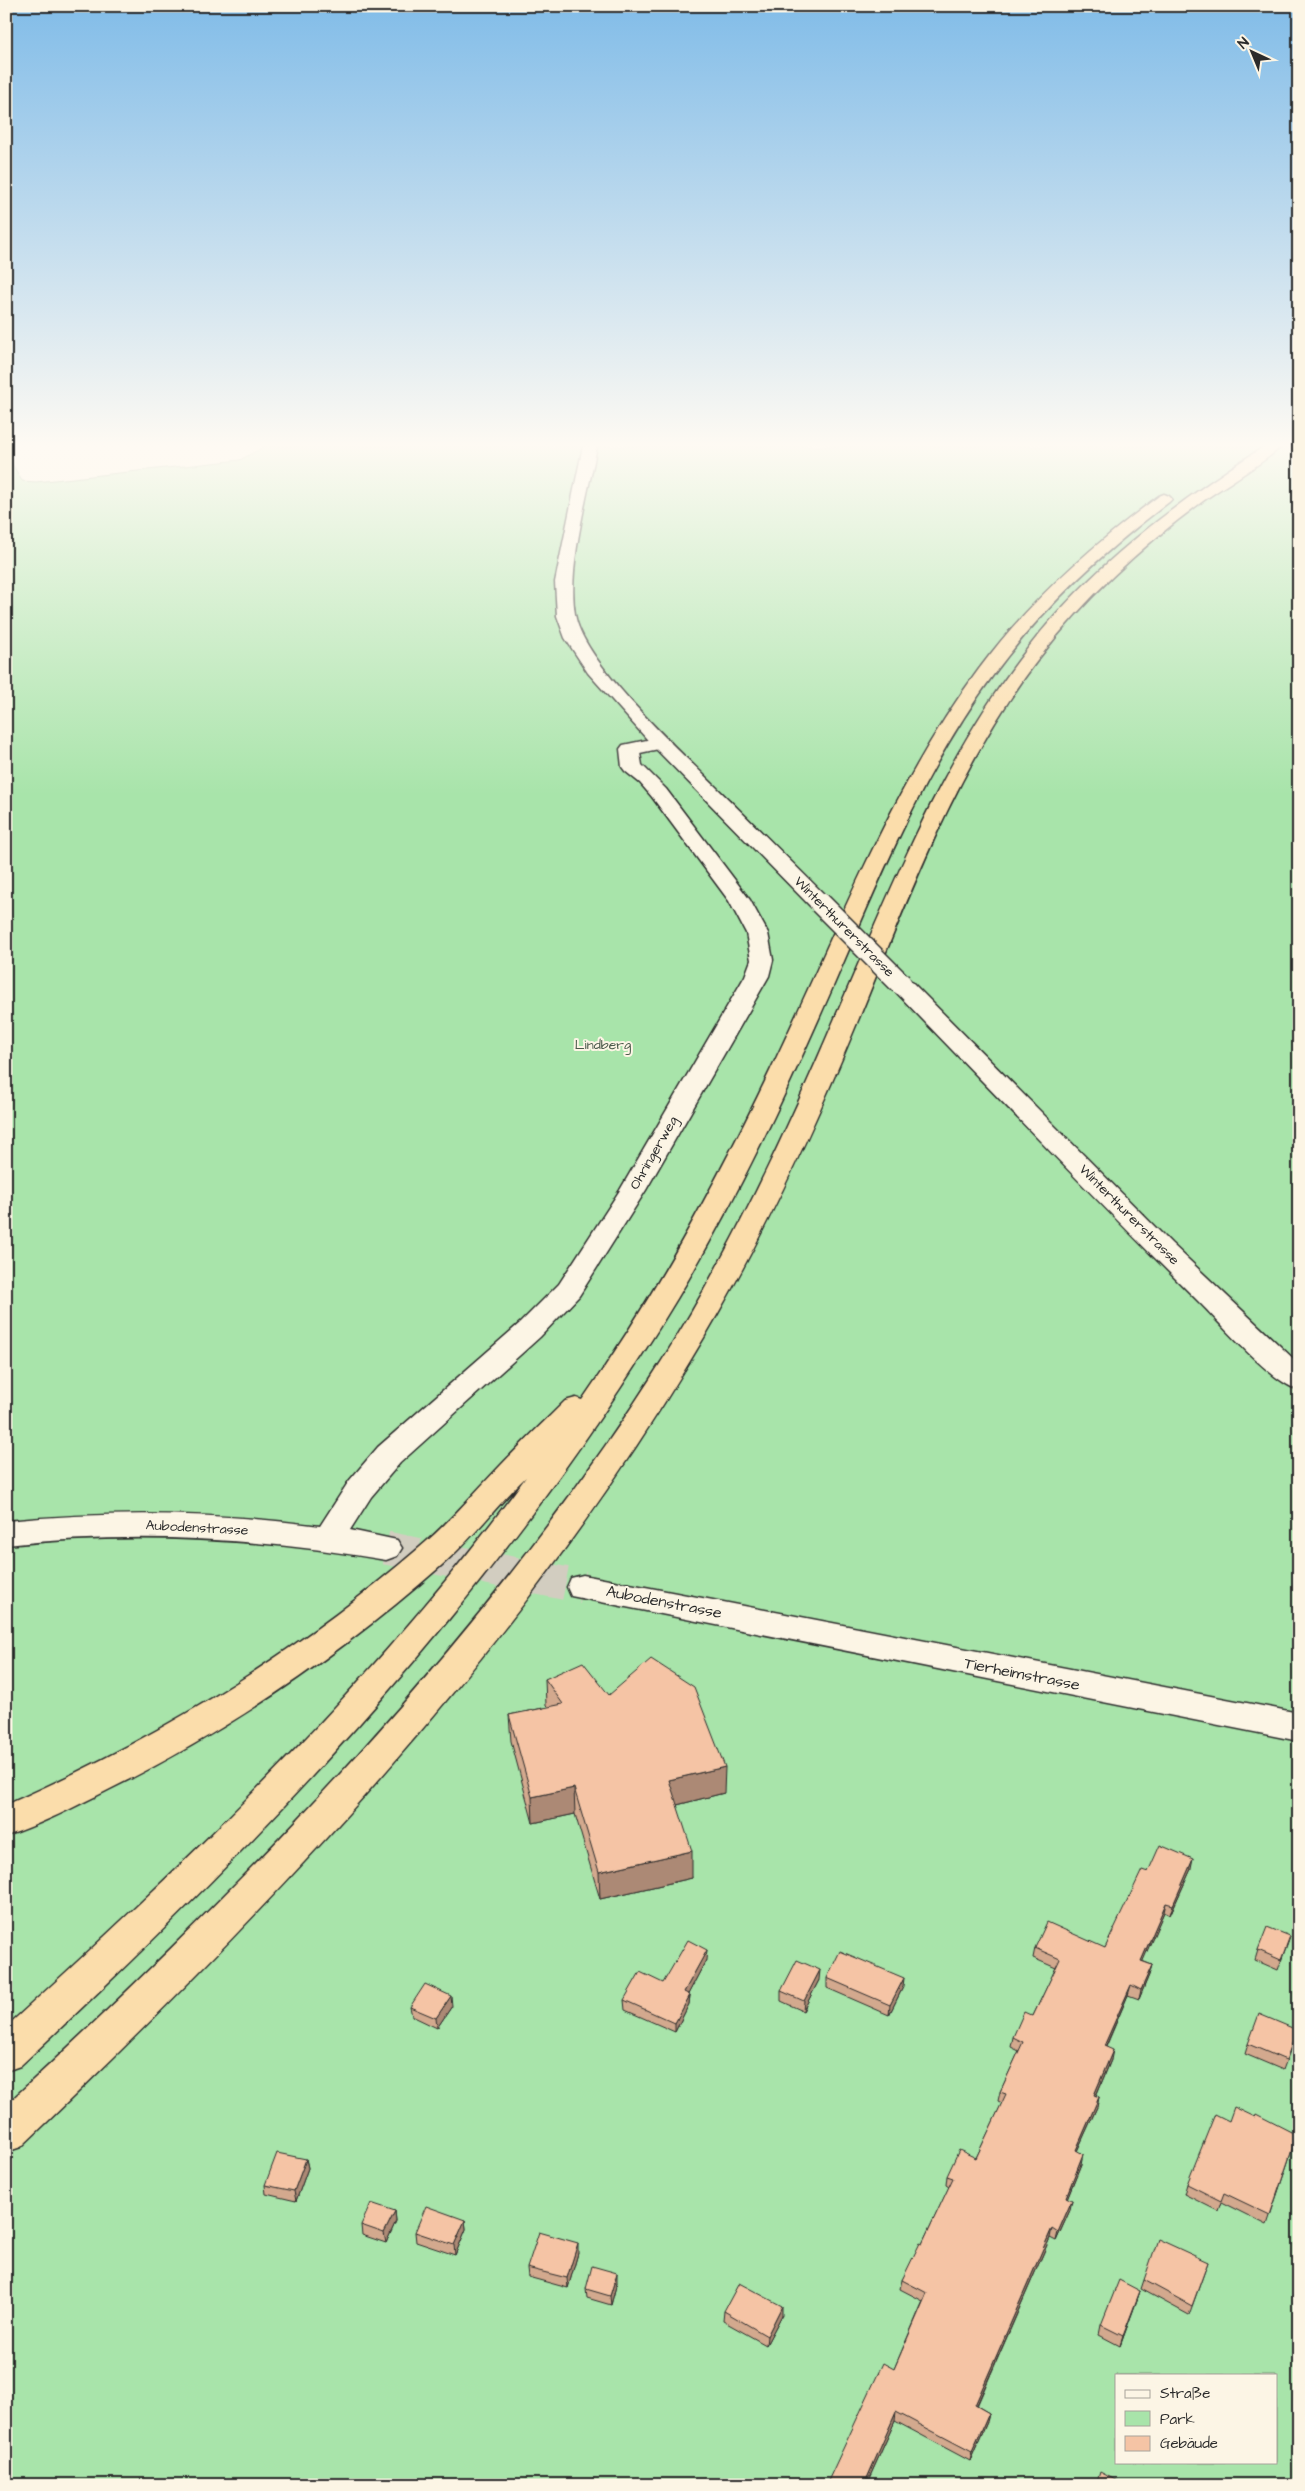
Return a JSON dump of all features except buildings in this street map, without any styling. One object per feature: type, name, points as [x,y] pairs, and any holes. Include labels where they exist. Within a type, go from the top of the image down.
[{"type":"highway","points":[[6,2053],[116,1952],[201,1868],[344,1720],[461,1584],[556,1459],[624,1362],[693,1247],[739,1161],[778,1081],[907,801],[963,704],[1013,638],[1066,582],[1088,562]]},
{"type":"highway","points":[[6,2133],[162,1985],[290,1854],[450,1673],[551,1545],[602,1473],[676,1360],[761,1208],[823,1076],[920,847],[958,769],[999,700],[1046,637],[1086,593],[1118,562]]},
{"type":"highway","points":[[6,1822],[118,1769],[204,1721],[342,1628],[432,1555],[624,1362]]},
{"type":"main road","name":"Winterthurerstrasse","points":[[566,562],[563,596],[566,616],[574,638],[594,669],[661,743],[1262,1348],[1299,1380]]},
{"type":"main road","name":"Ohringerweg","points":[[329,1538],[360,1489],[385,1460],[535,1325],[569,1290],[633,1190],[757,976],[762,960],[761,948],[757,933],[739,900],[659,793],[647,779],[632,767],[630,749],[661,743]]},
{"type":"main road","name":"Aubodenstrasse","points":[[6,1533],[91,1527],[162,1525],[220,1528],[329,1538],[386,1548]]},
{"type":"main road","name":"Aubodenstrasse","points":[[583,1587],[745,1618]]},
{"type":"main road","name":"Tierheimstrasse","points":[[745,1618],[1299,1727]]},
{"type":"green space","name":"Lindberg","points":[[6,562],[1299,562],[1299,2485],[6,2485]]},
{"type":"tunnel","points":[[386,1548],[583,1587]]}]
